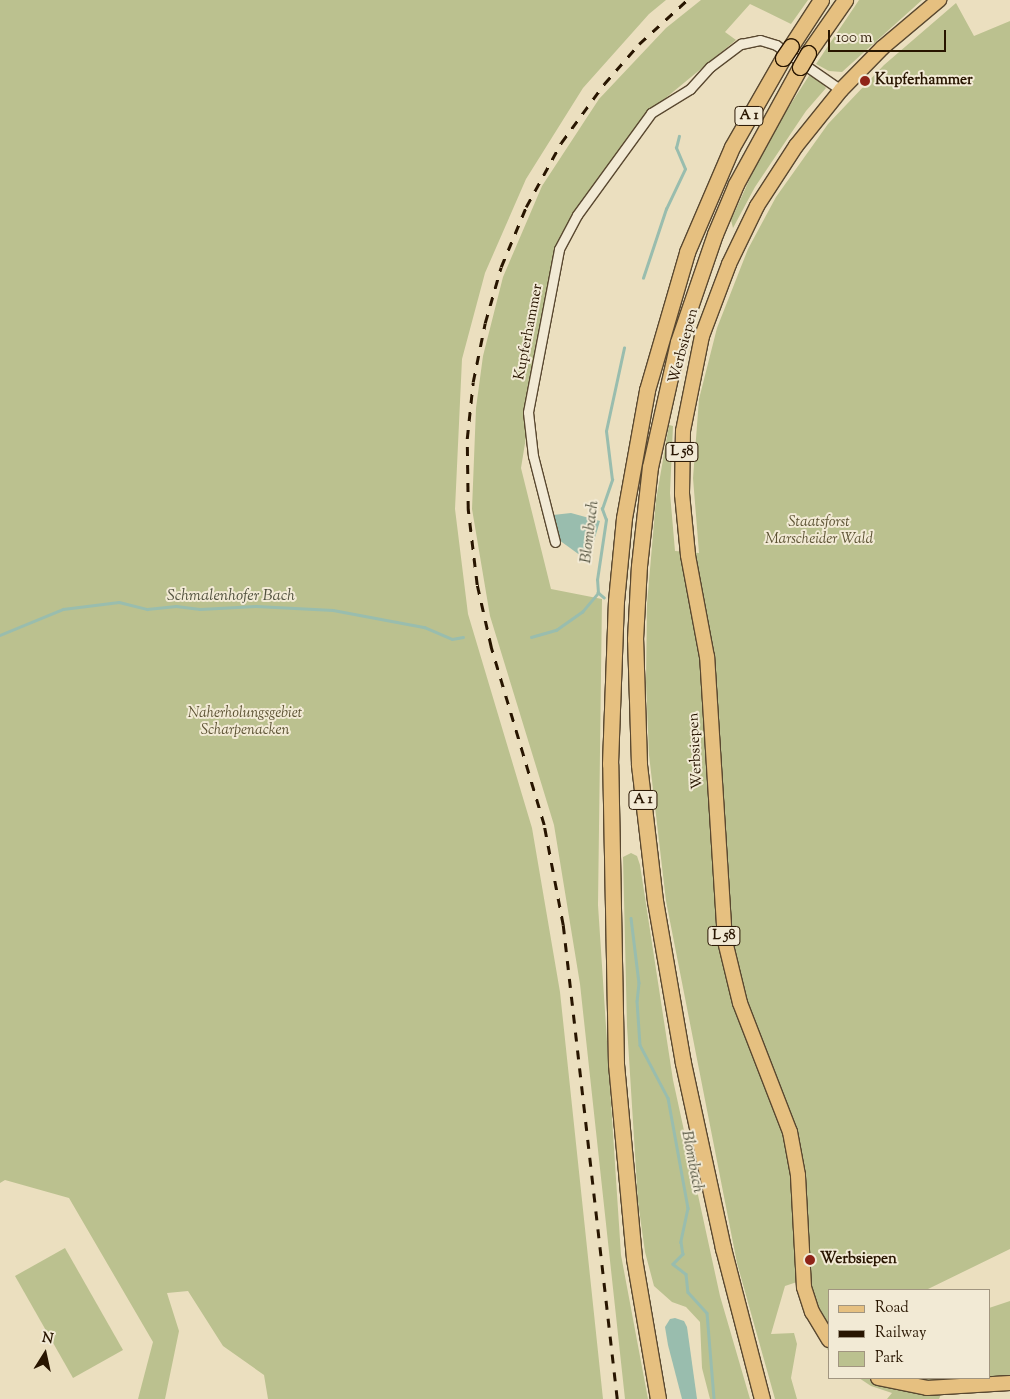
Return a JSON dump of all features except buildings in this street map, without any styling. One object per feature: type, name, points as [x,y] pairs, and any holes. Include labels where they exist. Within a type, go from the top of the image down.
[{"type":"highway","name":"A 1","points":[[658,1399],[634,1258],[616,1064],[610,764],[613,672],[624,518],[639,428],[673,295],[711,195],[751,111],[821,0]]},
{"type":"highway","name":"A 1","points":[[762,1399],[723,1248],[681,1054],[655,901],[636,707],[639,566],[656,432],[691,300],[736,184],[808,53],[845,0]]},
{"type":"main road","name":"L 58","points":[[841,90],[882,48],[939,0]]},
{"type":"main road","name":"Werbsiepen","points":[[828,1338],[812,1312],[804,1287],[798,1175],[790,1132],[740,1003],[725,941],[707,658],[688,555],[682,494],[684,417],[702,336],[740,239],[782,165],[841,90]]},
{"type":"main road","points":[[883,1379],[926,1388],[1010,1383]]},
{"type":"street","name":"Kupferhammer","points":[[555,542],[533,456],[528,412],[559,249],[577,215],[651,113],[690,89],[710,67],[741,44],[760,40],[776,45],[841,90]]},
{"type":"green space","name":"Naherholungsgebiet Scharpenacken","points":[[0,0],[666,0],[649,14],[583,88],[526,179],[485,273],[462,359],[455,509],[468,614],[532,828],[560,992],[603,1399],[268,1399],[264,1375],[223,1346],[188,1291],[167,1293],[179,1331],[165,1399],[138,1399],[153,1342],[69,1198],[5,1180],[0,1183]]},
{"type":"green space","points":[[701,0],[808,0],[791,24],[750,4],[725,32],[736,40],[645,115],[561,235],[557,246],[521,468],[551,589],[602,599],[598,905],[621,1255],[648,1399],[625,1399],[580,984],[554,825],[490,616],[472,509],[476,408],[483,356],[503,277],[542,186],[599,99],[666,28]]},
{"type":"green space","points":[[859,0],[922,0],[842,72],[829,71],[816,64]]},
{"type":"green space","name":"Staatsforst Marscheider Wald","points":[[956,3],[974,36],[1010,21],[1010,1249],[928,1289],[828,1289],[828,1350],[805,1314],[797,1282],[785,1286],[771,1334],[794,1333],[797,1344],[791,1378],[797,1399],[775,1399],[737,1263],[666,901],[649,755],[646,682],[647,604],[656,500],[669,425],[673,426],[670,493],[675,551],[699,553],[693,478],[699,399],[717,328],[748,249],[776,197],[828,124],[884,65]]},
{"type":"green space","points":[[812,71],[826,88],[806,111],[755,187],[733,228],[731,220],[774,130]]},
{"type":"green space","points":[[631,853],[637,856],[640,865],[673,1080],[720,1296],[750,1399],[710,1399],[702,1368],[700,1322],[686,1307],[672,1302],[654,1286],[645,1252],[638,1202],[627,1026],[623,857]]},
{"type":"green space","points":[[65,1248],[123,1350],[73,1378],[15,1276]]},
{"type":"green space","points":[[1010,1301],[1010,1377],[990,1377],[990,1308]]},
{"type":"green space","points":[[860,1379],[948,1379],[939,1399],[887,1399],[892,1393],[871,1386]]},
{"type":"water","points":[[571,513],[600,521],[588,561],[559,540],[553,515]]},
{"type":"water","points":[[675,1318],[684,1321],[687,1327],[697,1399],[682,1399],[665,1327],[670,1319]]},
{"type":"waterway","name":"Blombach","points":[[643,278],[666,209],[685,169],[676,148],[679,136]]},
{"type":"waterway","name":"Blombach","points":[[604,598],[598,593],[597,580],[606,520],[602,509],[612,480],[606,431],[624,348]]},
{"type":"waterway","name":"Schmalenhofer Bach","points":[[531,637],[556,630],[582,612],[598,593]]},
{"type":"waterway","name":"Schmalenhofer Bach","points":[[0,635],[63,609],[119,602],[147,609],[176,606],[200,609],[256,606],[333,610],[424,627],[452,639],[463,637]]},
{"type":"waterway","name":"Blombach","points":[[631,918],[639,983],[637,1001],[640,1045],[668,1098],[688,1208],[681,1242],[683,1254],[673,1264],[686,1274],[688,1292],[707,1313],[714,1399]]},
{"type":"railway","points":[[617,1399],[563,925],[544,825],[491,647],[477,585],[468,510],[467,439],[473,382],[485,323],[501,267],[526,207],[561,143],[604,84],[639,44],[687,0]]},
{"type":"place","name":"Kupferhammer","points":[[865,81]]},
{"type":"place","name":"Werbsiepen","points":[[810,1260]]}]
